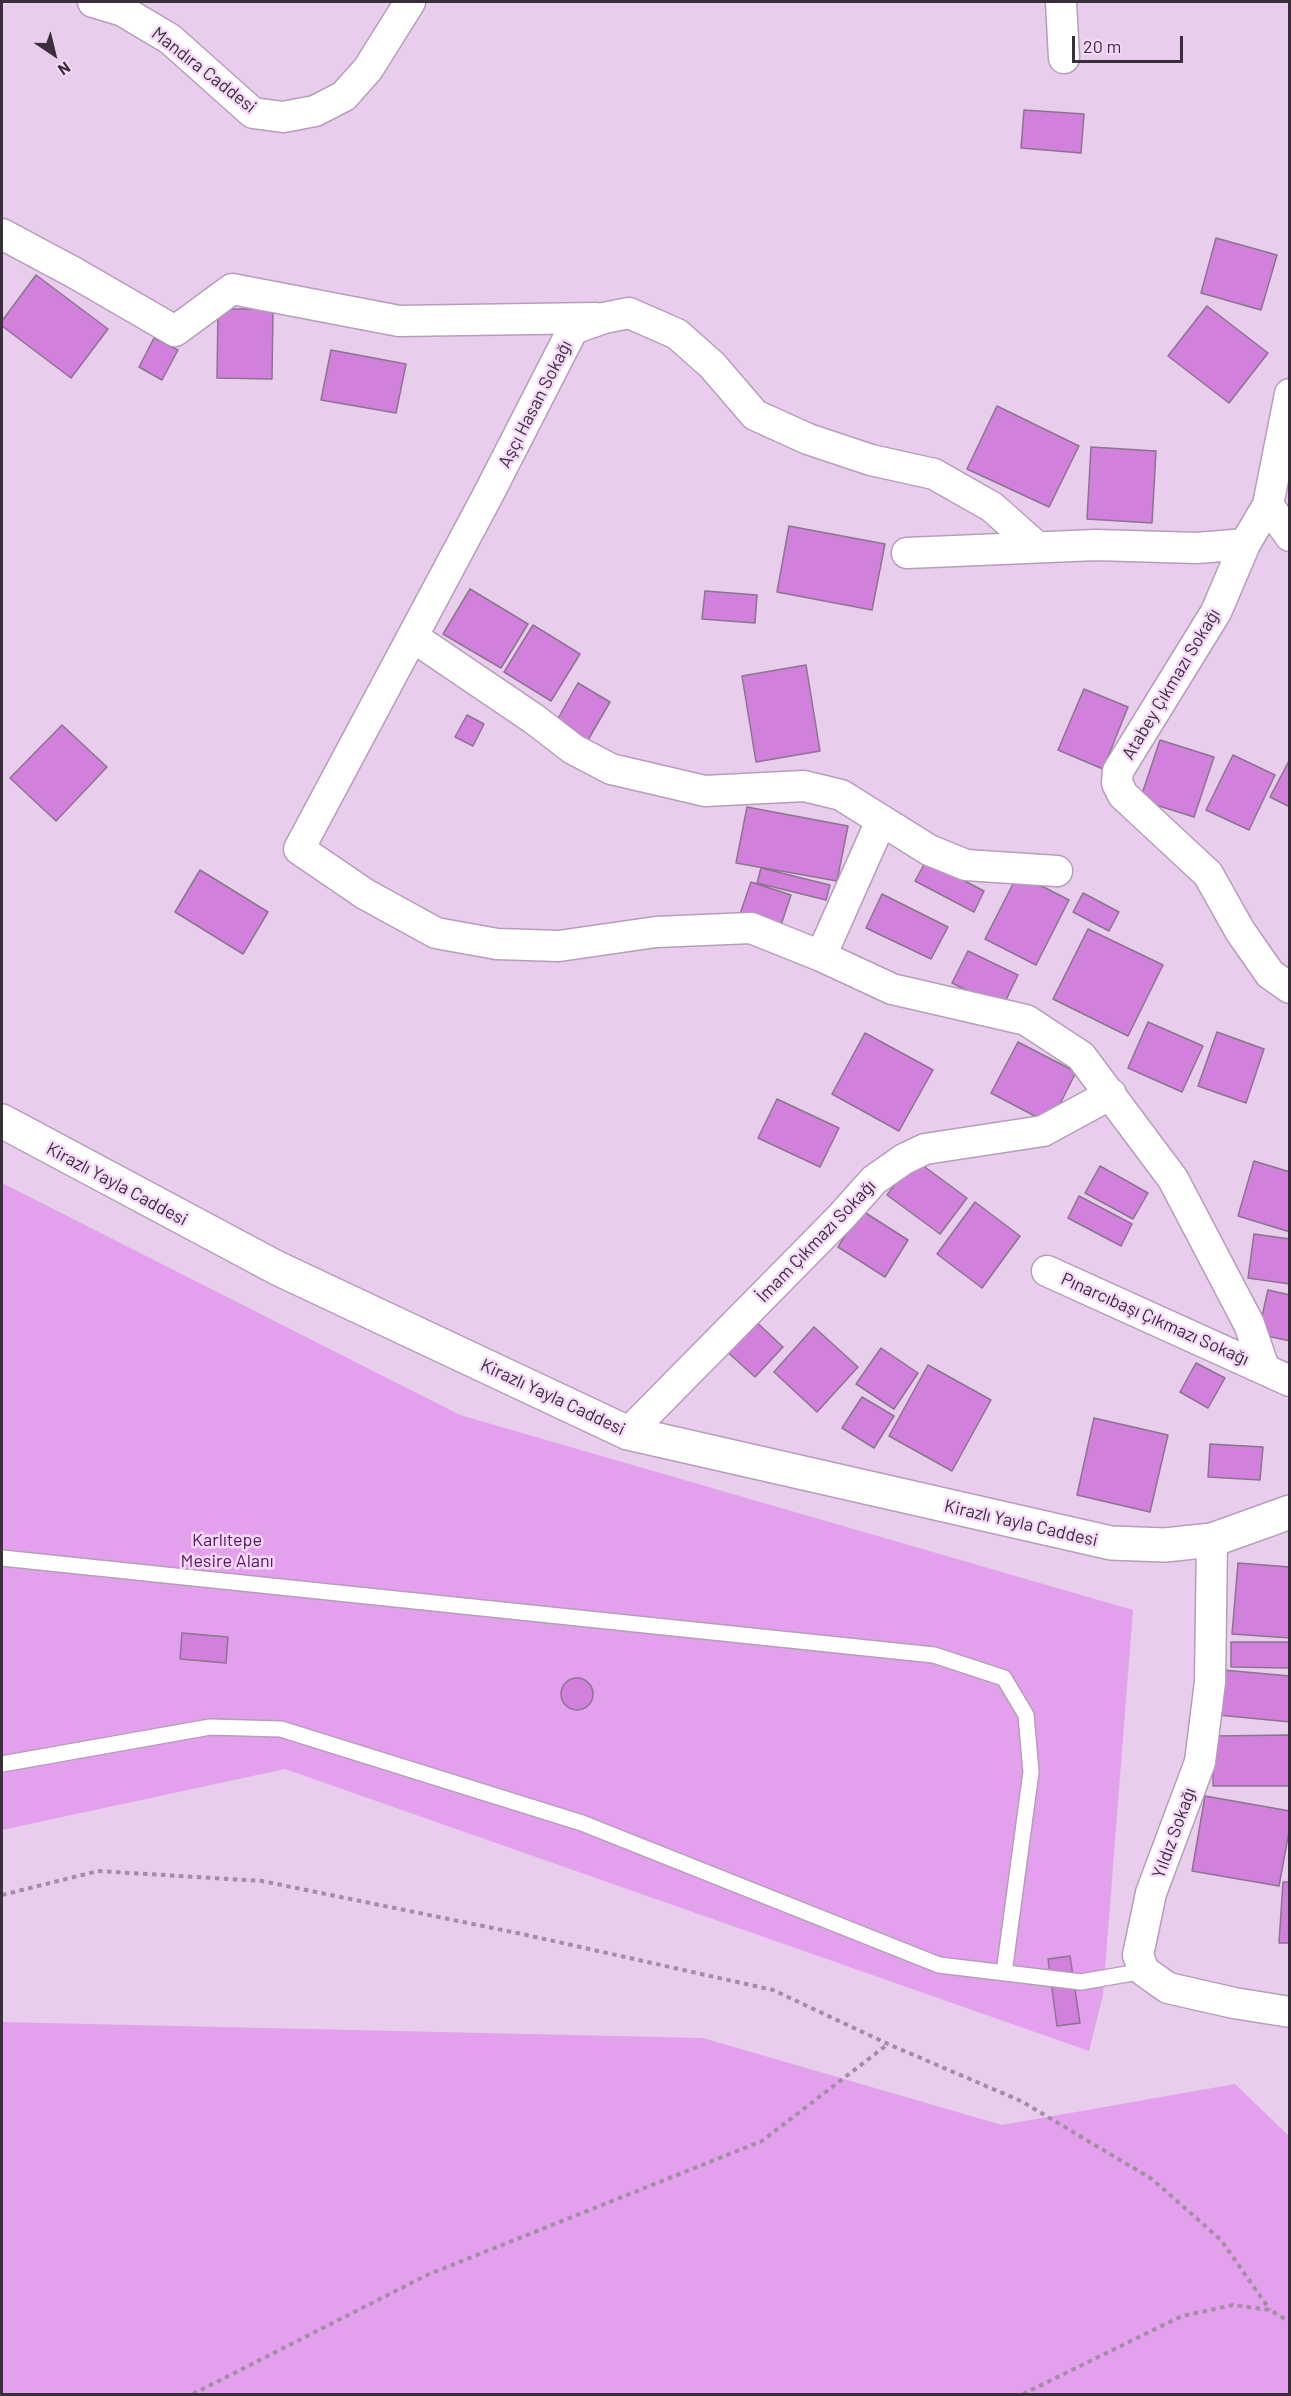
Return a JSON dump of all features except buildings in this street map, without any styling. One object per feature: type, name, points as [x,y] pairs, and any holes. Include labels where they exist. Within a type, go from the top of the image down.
[{"type":"main road","name":"Kirazlı Yayla Caddesi","points":[[2,1121],[277,1268],[628,1433],[1111,1543],[1165,1545],[1212,1540],[1290,1512]]},
{"type":"street","name":"Mandıra Caddesi","points":[[93,2],[123,10],[170,39],[253,113],[283,117],[315,111],[344,96],[369,69],[410,2]]},
{"type":"street","points":[[1061,2],[1064,58]]},
{"type":"street","points":[[2,234],[175,331],[232,290],[399,321],[604,318]]},
{"type":"street","name":"Aşçı Hasan Sokağı","points":[[299,849],[413,638],[573,328],[629,313],[677,334],[712,365],[755,415],[808,439],[861,456],[934,474],[992,507],[1037,547]]},
{"type":"street","name":"Atabey Çıkmazı Sokağı","points":[[1290,394],[1268,505],[1245,544],[1216,612],[1118,771],[1117,783],[1123,795],[1208,874],[1240,932],[1270,974],[1290,988]]},
{"type":"street","points":[[1268,505],[1290,536]]},
{"type":"street","points":[[907,553],[1096,545],[1197,548],[1245,544]]},
{"type":"street","points":[[413,638],[534,719],[573,749],[610,769],[705,791],[804,786],[841,795],[928,850],[966,866],[1057,871]]},
{"type":"street","points":[[822,956],[881,821]]},
{"type":"street","name":"Pınarcıbaşı Çıkmazı Sokağı","points":[[299,849],[365,894],[436,933],[497,944],[559,946],[656,932],[751,928],[822,956],[892,989],[1026,1020],[1081,1056],[1173,1179],[1277,1374]]},
{"type":"street","name":"İmam Çıkmazı Sokağı","points":[[628,1433],[841,1217],[874,1180],[925,1149],[1043,1131],[1111,1094]]},
{"type":"street","name":"Pınarcıbaşı Çıkmazı Sokağı","points":[[1047,1271],[1277,1374]]},
{"type":"street","name":"Yıldız Sokağı","points":[[1144,1971],[1138,1955],[1151,1893],[1200,1762],[1210,1682],[1212,1540]]},
{"type":"street","points":[[1144,1971],[1168,1988],[1234,2003],[1290,2012]]},
{"type":"lane","points":[[2,1558],[934,1655],[1004,1678],[1026,1715],[1031,1772],[1004,1973]]},
{"type":"lane","points":[[2,1764],[210,1727],[281,1729],[582,1823],[939,1965],[1081,1982],[1144,1971]]},
{"type":"path","points":[[2,1895],[98,1871],[262,1881],[522,1934],[773,1990],[888,2044],[1021,2101],[1152,2179],[1221,2240],[1270,2310]]},
{"type":"path","points":[[193,2394],[427,2275],[762,2141],[888,2044]]},
{"type":"path","points":[[1023,2394],[1182,2316],[1233,2305],[1270,2310],[1290,2322]]},
{"type":"green space","name":"Karlıtepe Mesire Alanı","points":[[2,1183],[460,1415],[1133,1610],[1103,1995],[1089,2051],[285,1769],[2,1830]]},
{"type":"green space","points":[[2,2022],[703,2038],[1002,2125],[1235,2084],[1289,2136],[1289,2394],[2,2394]]}]
